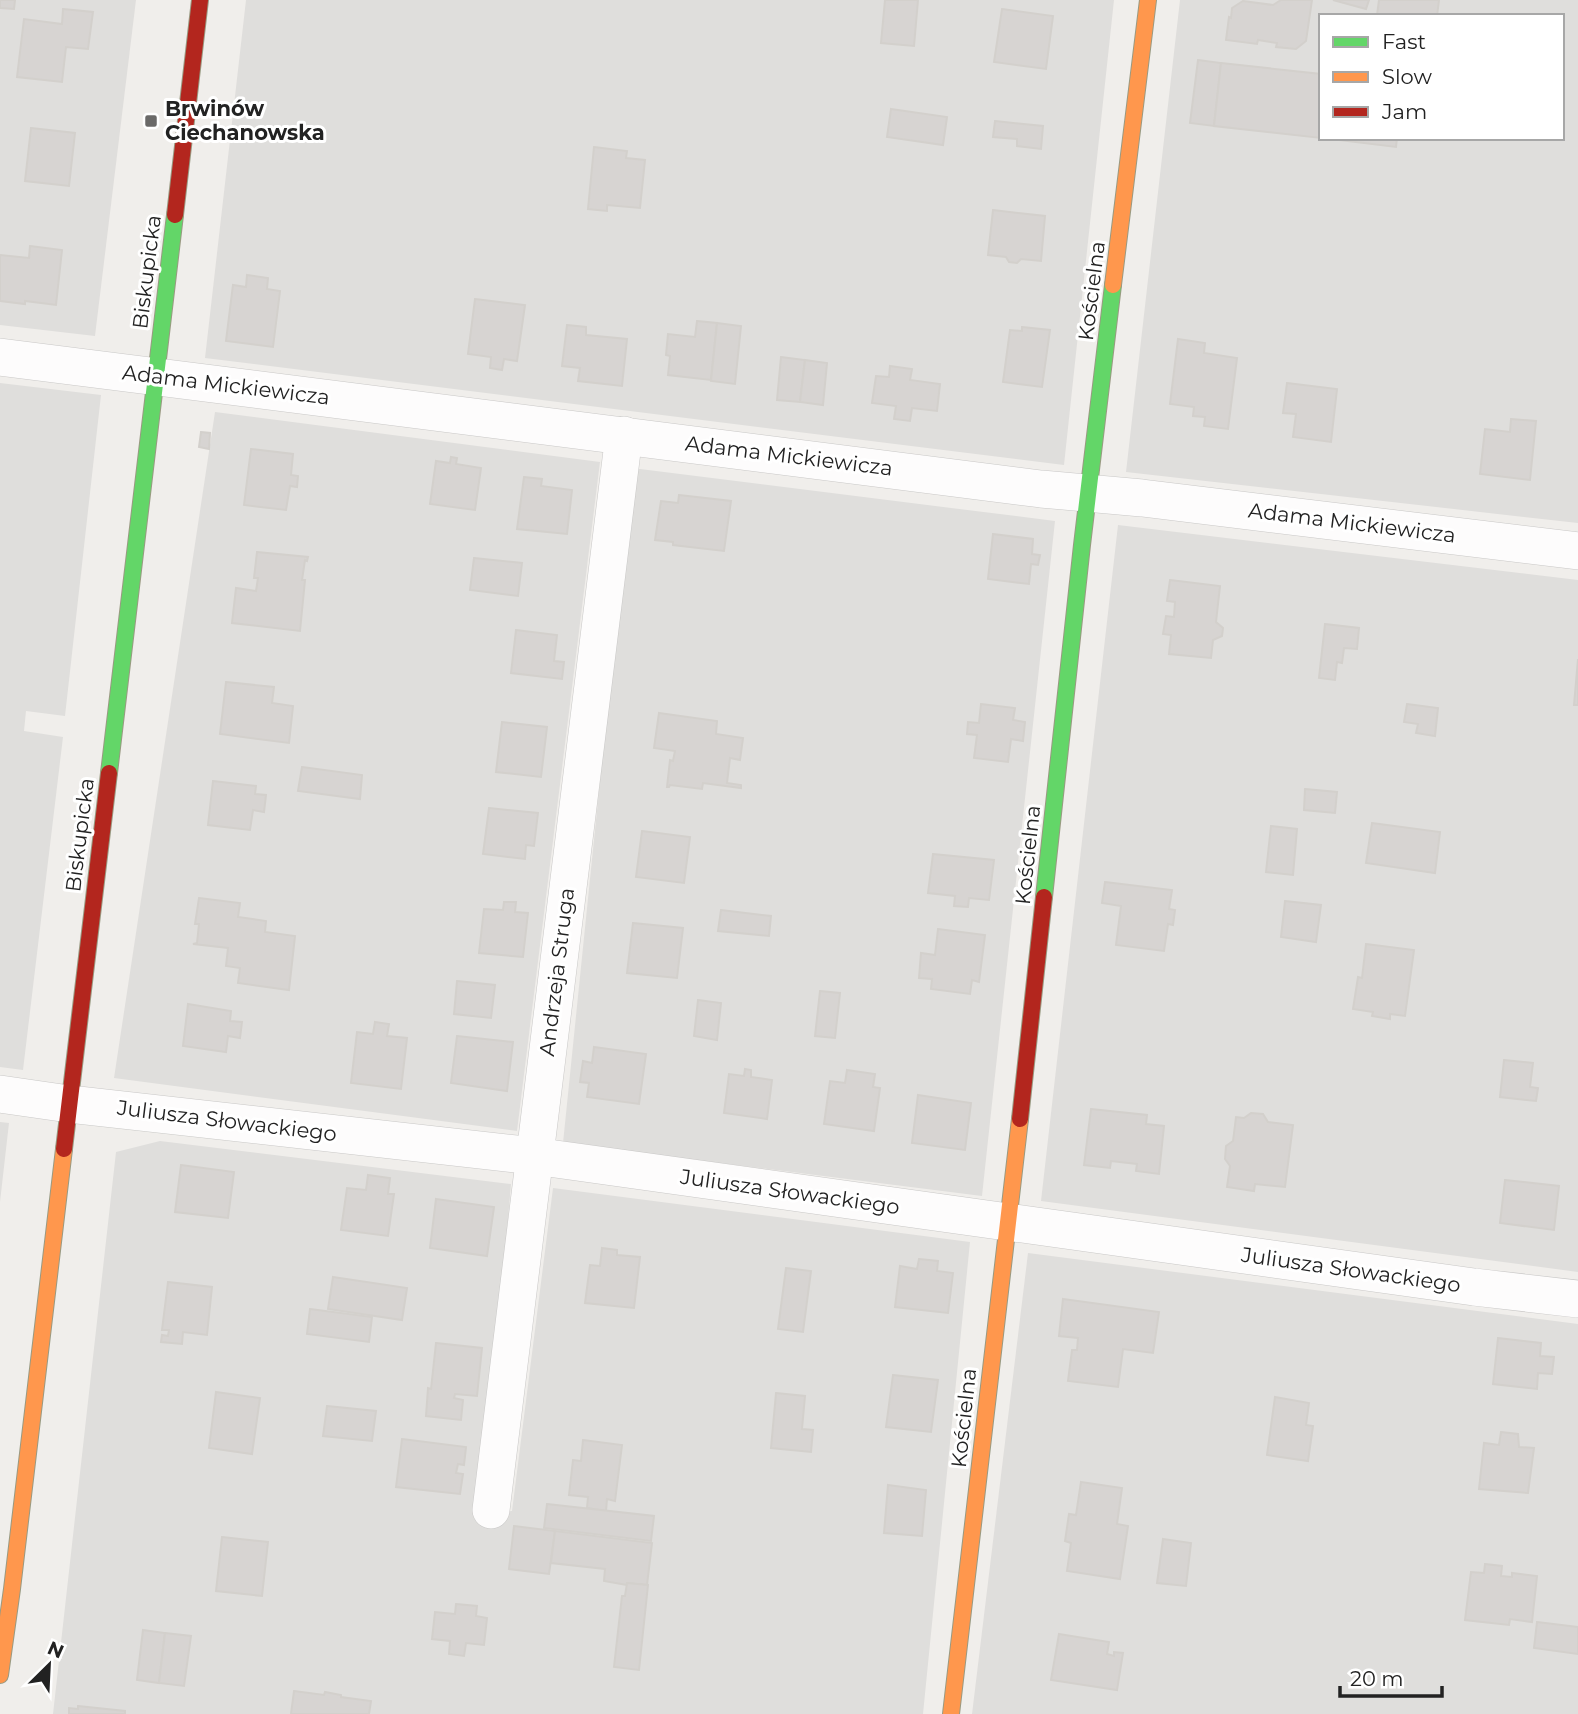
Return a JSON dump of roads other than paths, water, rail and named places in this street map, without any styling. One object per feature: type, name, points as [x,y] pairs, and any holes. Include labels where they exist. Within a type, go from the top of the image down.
[{"type":"street","name":"Biskupicka","points":[[0,1675],[200,0]]},
{"type":"street","name":"Kościelna","points":[[951,1714],[1012,1195],[1089,493],[1148,0]]},
{"type":"street","name":"Adama Mickiewicza","points":[[0,357],[1041,489],[1578,551]]},
{"type":"street","name":"Andrzeja Struga","points":[[491,1510],[624,435]]},
{"type":"street","name":"Juliusza Słowackiego","points":[[0,1094],[534,1156],[1474,1287],[1578,1299]]},
{"type":"place","name":"Brwinów Ciechanowska","points":[[151,121]]}]
